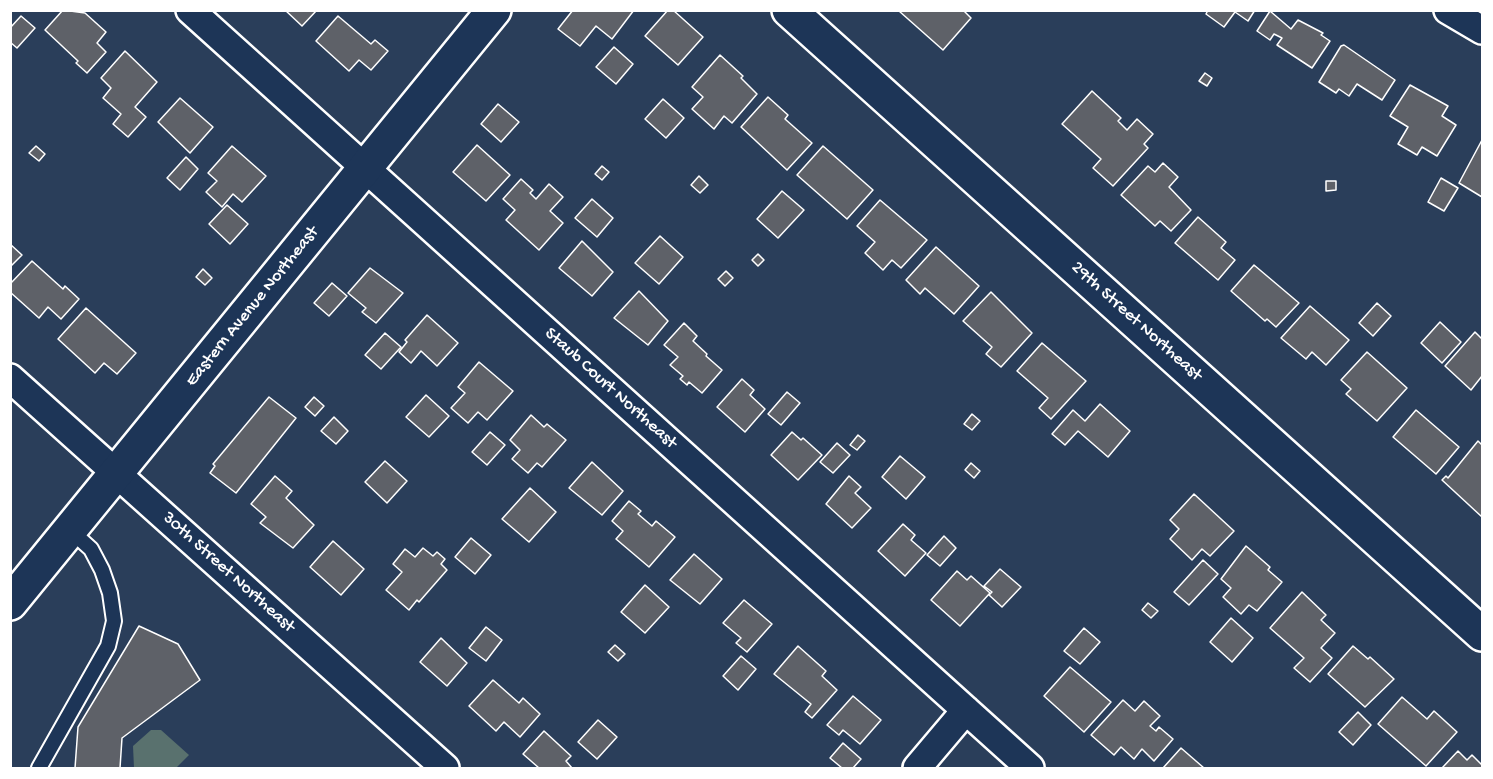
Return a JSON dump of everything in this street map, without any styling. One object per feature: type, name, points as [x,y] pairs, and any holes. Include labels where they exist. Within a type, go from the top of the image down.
[{"type":"main road","name":"Eastern Avenue Northeast","points":[[10,603],[366,170],[494,10]]},
{"type":"main road","name":"29th Street Northeast","points":[[789,10],[1482,634]]},
{"type":"street","name":"Staub Court Northeast","points":[[190,10],[1030,768]]},
{"type":"street","points":[[1448,10],[1482,30]]},
{"type":"street","name":"30th Street Northeast","points":[[10,378],[445,768]]},
{"type":"street","points":[[917,768],[966,710]]},
{"type":"lane","points":[[39,768],[108,646],[114,621],[110,593],[98,562],[91,549],[70,530]]},
{"type":"green space","points":[[151,730],[161,730],[189,755],[176,768],[134,768],[133,746]]},
{"type":"building","points":[[63,10],[85,13],[106,32],[97,43],[106,52],[87,73],[76,63],[78,61],[45,30]]},
{"type":"building","points":[[285,10],[317,10],[302,26]]},
{"type":"building","points":[[573,10],[634,10],[612,39],[596,26],[580,46],[558,29]]},
{"type":"building","points":[[668,10],[673,10],[703,37],[678,65],[645,36]]},
{"type":"building","points":[[963,10],[971,18],[943,50],[899,11]]},
{"type":"building","points":[[1208,10],[1255,10],[1248,21],[1235,12],[1224,27],[1206,14]]},
{"type":"building","points":[[1270,11],[1291,29],[1298,20],[1323,33],[1321,35],[1330,41],[1312,68],[1277,45],[1282,38],[1274,34],[1270,40],[1257,31]]},
{"type":"building","points":[[21,16],[35,28],[17,48],[10,42],[10,28]]},
{"type":"building","points":[[338,16],[371,44],[375,40],[388,51],[371,70],[359,60],[349,71],[316,41]]},
{"type":"building","points":[[1344,45],[1395,80],[1382,100],[1357,84],[1349,96],[1339,89],[1336,93],[1319,82],[1341,46]]},
{"type":"building","points":[[614,47],[633,64],[616,84],[596,67]]},
{"type":"building","points":[[125,51],[157,82],[135,107],[146,117],[128,137],[113,124],[121,114],[103,98],[111,88],[101,78]]},
{"type":"building","points":[[720,55],[743,76],[741,78],[757,94],[732,123],[724,116],[714,129],[692,109],[703,97],[692,87]]},
{"type":"building","points":[[1205,73],[1212,78],[1207,86],[1199,81]]},
{"type":"building","points":[[1410,85],[1448,106],[1442,116],[1456,125],[1437,156],[1422,147],[1417,155],[1398,144],[1408,127],[1390,116]]},
{"type":"building","points":[[1092,91],[1121,118],[1118,121],[1127,130],[1137,119],[1153,134],[1144,144],[1148,148],[1113,186],[1093,168],[1101,159],[1062,124]]},
{"type":"building","points":[[768,97],[788,115],[785,119],[812,143],[787,170],[741,127]]},
{"type":"building","points":[[180,98],[213,127],[190,153],[158,122]]},
{"type":"building","points":[[663,99],[684,118],[666,138],[645,119]]},
{"type":"building","points":[[498,104],[519,122],[501,142],[481,124]]},
{"type":"building","points":[[1482,140],[1482,197],[1459,183]]},
{"type":"building","points":[[477,145],[510,175],[486,201],[453,172]]},
{"type":"building","points":[[36,146],[45,154],[39,161],[29,153]]},
{"type":"building","points":[[232,146],[266,176],[242,202],[233,194],[222,207],[206,192],[217,181],[208,173]]},
{"type":"building","points":[[823,146],[873,190],[847,219],[797,175]]},
{"type":"building","points":[[186,157],[198,169],[180,190],[167,178]]},
{"type":"building","points":[[1163,163],[1178,177],[1169,187],[1191,210],[1171,231],[1160,221],[1155,226],[1121,195],[1148,166],[1155,172]]},
{"type":"building","points":[[602,166],[609,172],[602,180],[595,174]]},
{"type":"building","points":[[699,176],[708,185],[700,193],[691,185]]},
{"type":"building","points":[[1441,178],[1458,188],[1444,211],[1428,202]]},
{"type":"building","points":[[521,179],[533,190],[530,193],[536,199],[549,184],[563,197],[550,211],[563,223],[539,250],[506,220],[515,210],[503,199]]},
{"type":"building","points":[[1326,181],[1336,181],[1336,190],[1326,191]]},
{"type":"building","points":[[782,191],[804,210],[778,238],[757,219]]},
{"type":"building","points":[[592,199],[613,218],[597,237],[575,218]]},
{"type":"building","points":[[880,200],[927,240],[901,268],[892,260],[883,270],[865,253],[875,242],[857,226]]},
{"type":"building","points":[[227,205],[248,224],[230,244],[209,224]]},
{"type":"building","points":[[1198,217],[1226,242],[1221,248],[1235,260],[1218,280],[1175,243]]},
{"type":"building","points":[[660,236],[683,257],[659,284],[635,263]]},
{"type":"building","points":[[582,241],[613,272],[592,296],[559,268]]},
{"type":"building","points":[[10,244],[22,255],[10,267]]},
{"type":"building","points":[[936,247],[979,286],[954,314],[925,288],[920,294],[906,280]]},
{"type":"building","points":[[758,254],[764,260],[758,266],[752,260]]},
{"type":"building","points":[[32,261],[63,289],[65,286],[79,299],[61,319],[48,307],[39,318],[10,292],[10,284]]},
{"type":"building","points":[[1254,265],[1299,303],[1276,327],[1267,319],[1265,321],[1231,291]]},
{"type":"building","points":[[370,268],[403,293],[376,323],[362,312],[366,308],[348,293]]},
{"type":"building","points":[[203,269],[212,278],[205,285],[196,277]]},
{"type":"building","points":[[726,271],[733,278],[725,286],[718,279]]},
{"type":"building","points":[[332,283],[347,296],[329,316],[314,303]]},
{"type":"building","points":[[639,291],[668,321],[648,345],[614,318]]},
{"type":"building","points":[[991,292],[1032,333],[1001,367],[986,354],[992,347],[963,321]]},
{"type":"building","points":[[1377,303],[1391,316],[1373,336],[1359,323]]},
{"type":"building","points":[[1310,306],[1349,340],[1326,365],[1312,352],[1306,359],[1281,338]]},
{"type":"building","points":[[86,308],[136,353],[117,374],[104,363],[95,373],[58,339]]},
{"type":"building","points":[[427,315],[458,343],[437,366],[421,351],[411,363],[399,352],[407,342],[405,340]]},
{"type":"building","points":[[1440,322],[1461,342],[1442,363],[1421,343]]},
{"type":"building","points":[[684,323],[697,336],[693,341],[722,370],[702,393],[689,382],[687,385],[680,379],[683,376],[670,365],[678,357],[664,345]]},
{"type":"building","points":[[1475,332],[1482,339],[1482,376],[1471,390],[1445,366]]},
{"type":"building","points":[[385,333],[401,347],[381,369],[365,355]]},
{"type":"building","points":[[1042,343],[1086,381],[1051,419],[1039,408],[1048,398],[1017,371]]},
{"type":"building","points":[[1367,352],[1407,388],[1377,421],[1346,394],[1351,389],[1341,380]]},
{"type":"building","points":[[479,362],[513,391],[487,420],[478,412],[468,423],[451,408],[465,393],[458,387]]},
{"type":"building","points":[[742,379],[754,390],[750,395],[765,409],[745,432],[717,407]]},
{"type":"building","points":[[787,392],[800,403],[781,425],[768,414]]},
{"type":"building","points":[[426,395],[449,416],[429,437],[406,417]]},
{"type":"building","points":[[269,397],[296,418],[236,493],[210,473],[215,466],[213,464]]},
{"type":"building","points":[[314,397],[324,406],[315,416],[305,407]]},
{"type":"building","points":[[1100,404],[1130,431],[1108,457],[1078,431],[1065,445],[1052,434],[1073,410],[1085,421]]},
{"type":"building","points":[[1416,410],[1459,447],[1436,474],[1393,437]]},
{"type":"building","points":[[972,414],[980,421],[972,430],[964,424]]},
{"type":"building","points":[[531,415],[544,427],[547,424],[566,440],[542,467],[537,463],[528,473],[512,459],[520,450],[510,440]]},
{"type":"building","points":[[334,417],[348,431],[336,444],[321,431]]},
{"type":"building","points":[[490,432],[505,445],[487,465],[472,452]]},
{"type":"building","points":[[792,432],[801,440],[803,438],[822,455],[798,480],[771,455]]},
{"type":"building","points":[[858,435],[865,441],[857,450],[850,445]]},
{"type":"building","points":[[1478,441],[1482,445],[1482,517],[1442,480],[1446,476],[1448,478]]},
{"type":"building","points":[[837,443],[850,455],[833,473],[820,462]]},
{"type":"building","points":[[900,456],[925,477],[906,499],[882,477]]},
{"type":"building","points":[[385,461],[407,481],[387,503],[365,482]]},
{"type":"building","points":[[592,462],[623,491],[602,515],[569,488]]},
{"type":"building","points":[[971,463],[980,471],[974,478],[965,470]]},
{"type":"building","points":[[275,476],[292,491],[286,498],[314,525],[293,548],[260,523],[266,517],[251,504]]},
{"type":"building","points":[[849,476],[861,487],[855,493],[871,508],[852,528],[826,504]]},
{"type":"building","points":[[530,488],[556,512],[529,542],[502,519]]},
{"type":"building","points":[[1194,494],[1234,531],[1210,556],[1202,549],[1192,560],[1170,539],[1179,529],[1170,520]]},
{"type":"building","points":[[629,501],[641,511],[638,514],[652,526],[656,521],[675,537],[649,567],[616,539],[623,531],[612,521]]},
{"type":"building","points":[[903,524],[915,535],[911,540],[926,553],[905,576],[878,551]]},
{"type":"building","points":[[944,536],[956,548],[940,566],[927,555]]},
{"type":"building","points":[[471,538],[491,555],[475,574],[455,557]]},
{"type":"building","points":[[333,541],[364,569],[341,595],[310,567]]},
{"type":"building","points":[[1246,546],[1270,567],[1268,570],[1282,582],[1257,611],[1249,605],[1241,614],[1223,597],[1231,588],[1221,579]]},
{"type":"building","points":[[423,548],[433,556],[437,552],[445,559],[441,564],[447,570],[409,610],[386,590],[402,572],[393,564],[405,549],[415,557]]},
{"type":"building","points":[[694,554],[722,579],[700,604],[670,580]]},
{"type":"building","points":[[1203,560],[1218,574],[1189,605],[1174,592]]},
{"type":"building","points":[[1000,569],[1021,587],[1002,607],[989,595],[992,592],[984,586]]},
{"type":"building","points":[[957,571],[967,580],[971,576],[990,593],[960,626],[931,600]]},
{"type":"building","points":[[645,585],[669,607],[645,633],[621,612]]},
{"type":"building","points":[[1302,592],[1326,615],[1321,620],[1335,633],[1321,648],[1332,658],[1310,682],[1294,668],[1304,658],[1270,628]]},
{"type":"building","points":[[744,600],[772,624],[747,652],[736,643],[741,638],[723,623]]},
{"type":"building","points":[[1148,603],[1158,611],[1151,618],[1142,610]]},
{"type":"building","points":[[1231,618],[1253,638],[1232,662],[1210,642]]},
{"type":"building","points":[[139,626],[178,644],[200,680],[122,738],[120,768],[75,768],[78,727]]},
{"type":"building","points":[[486,627],[502,640],[486,661],[469,648]]},
{"type":"building","points":[[1084,628],[1100,642],[1080,664],[1064,651]]},
{"type":"building","points":[[441,638],[467,663],[447,686],[420,662]]},
{"type":"building","points":[[615,645],[625,654],[618,661],[608,652]]},
{"type":"building","points":[[798,646],[826,671],[822,676],[837,690],[812,718],[805,712],[811,704],[774,674]]},
{"type":"building","points":[[1353,646],[1368,659],[1370,657],[1394,679],[1365,707],[1328,674]]},
{"type":"building","points":[[741,656],[756,669],[738,690],[723,676]]},
{"type":"building","points":[[1070,667],[1111,702],[1084,732],[1044,696]]},
{"type":"building","points":[[493,680],[519,703],[523,698],[540,714],[520,737],[504,722],[496,731],[469,706]]},
{"type":"building","points":[[853,696],[881,720],[860,744],[843,730],[839,735],[827,725]]},
{"type":"building","points":[[1402,697],[1427,719],[1434,711],[1457,732],[1426,766],[1378,724]]},
{"type":"building","points":[[1123,700],[1135,711],[1144,701],[1160,716],[1150,726],[1156,731],[1159,727],[1173,739],[1154,761],[1142,749],[1134,759],[1121,747],[1114,755],[1091,735]]},
{"type":"building","points":[[1358,712],[1371,725],[1353,745],[1339,732]]},
{"type":"building","points":[[598,720],[617,737],[597,759],[578,742]]},
{"type":"building","points":[[544,731],[571,756],[566,761],[572,768],[539,768],[523,754]]},
{"type":"building","points":[[843,743],[861,759],[853,768],[842,768],[830,758]]},
{"type":"building","points":[[1181,748],[1204,768],[1163,768]]},
{"type":"building","points":[[1458,751],[1467,760],[1472,755],[1482,765],[1482,768],[1442,768]]}]
